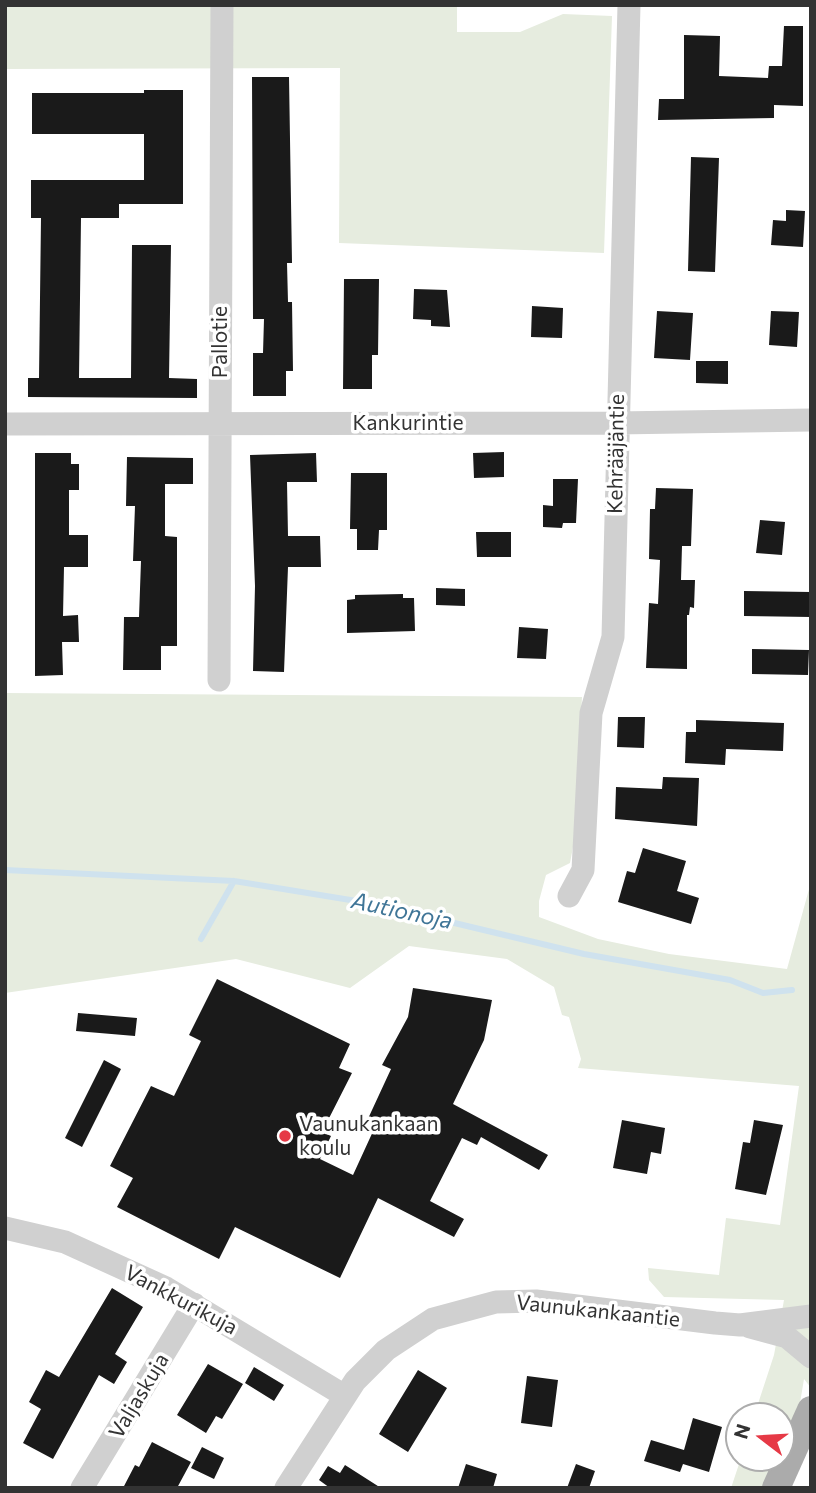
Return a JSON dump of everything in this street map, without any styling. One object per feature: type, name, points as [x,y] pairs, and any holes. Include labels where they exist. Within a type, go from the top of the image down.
[{"type":"main road","points":[[776,1488],[811,1410]]},
{"type":"main road","points":[[793,1488],[811,1459]]},
{"type":"street","name":"Pallotie","points":[[219,680],[222,5]]},
{"type":"street","name":"Kehrääjäntie","points":[[569,896],[583,870],[590,713],[613,637],[616,423],[629,5]]},
{"type":"street","name":"Kankurintie","points":[[5,424],[616,423],[811,419]]},
{"type":"street","name":"Vankkurikuja","points":[[5,1228],[65,1242],[194,1304],[345,1396]]},
{"type":"street","name":"Vaunukankaantie","points":[[286,1488],[345,1396],[386,1350],[433,1319],[496,1302],[536,1301],[740,1325],[787,1337],[811,1357]]},
{"type":"street","name":"Valjaskuja","points":[[82,1488],[194,1304]]},
{"type":"street","name":"Vaunukankaantie","points":[[740,1325],[811,1316]]},
{"type":"shaded area","points":[[5,5],[457,5],[457,32],[520,32],[563,14],[612,16],[604,253],[339,243],[340,68],[5,69]]},
{"type":"shaded area","points":[[5,693],[582,697],[575,836],[570,863],[546,875],[539,901],[539,917],[598,939],[669,954],[787,969],[811,882],[811,1388],[804,1379],[795,1421],[795,1402],[759,1402],[774,1355],[784,1300],[664,1297],[649,1280],[648,1268],[719,1275],[726,1218],[780,1225],[799,1086],[578,1068],[581,1059],[569,1017],[562,1015],[554,987],[507,959],[409,946],[350,988],[236,959],[5,993]]},
{"type":"shaded area","points":[[736,1472],[771,1472],[764,1488],[731,1488]]},
{"type":"building","points":[[784,26],[803,26],[803,106],[774,105],[774,118],[658,120],[659,99],[684,99],[684,35],[720,36],[719,76],[768,78],[769,66],[782,66]]},
{"type":"building","points":[[252,77],[289,77],[292,263],[287,263],[288,302],[292,302],[293,371],[286,371],[286,396],[253,396],[253,353],[263,353],[264,319],[253,319]]},
{"type":"building","points":[[144,90],[183,90],[183,204],[119,204],[119,218],[81,218],[79,378],[131,378],[132,245],[171,245],[169,378],[197,379],[197,398],[28,397],[28,378],[39,378],[41,218],[31,218],[31,180],[144,180],[144,134],[32,134],[32,93],[144,93]]},
{"type":"building","points":[[691,157],[719,158],[715,272],[688,271]]},
{"type":"building","points":[[786,210],[805,211],[803,247],[771,245],[773,220],[786,221]]},
{"type":"building","points":[[344,279],[379,279],[378,355],[372,355],[372,389],[343,389]]},
{"type":"building","points":[[414,289],[447,290],[450,327],[431,326],[431,320],[413,319]]},
{"type":"building","points":[[532,306],[563,308],[562,338],[531,337]]},
{"type":"building","points":[[657,311],[693,313],[690,360],[654,358]]},
{"type":"building","points":[[771,311],[799,312],[797,347],[769,345]]},
{"type":"building","points":[[696,361],[728,361],[728,384],[696,383]]},
{"type":"building","points":[[504,452],[504,477],[474,478],[473,453]]},
{"type":"building","points":[[35,453],[71,453],[71,464],[79,464],[79,490],[69,490],[69,535],[88,535],[88,567],[64,567],[63,616],[78,615],[79,642],[62,642],[63,675],[35,676]]},
{"type":"building","points":[[316,453],[317,482],[287,482],[288,536],[320,536],[321,567],[288,567],[284,672],[253,671],[255,586],[250,455]]},
{"type":"building","points":[[127,457],[193,458],[193,484],[165,484],[165,536],[177,537],[177,646],[161,646],[161,670],[123,670],[124,617],[139,617],[141,561],[133,561],[135,506],[126,506]]},
{"type":"building","points":[[351,473],[387,473],[387,530],[379,530],[378,550],[357,550],[357,529],[350,529]]},
{"type":"building","points":[[553,479],[578,479],[576,523],[563,523],[562,528],[543,527],[543,505],[553,506]]},
{"type":"building","points":[[656,488],[693,489],[691,546],[682,546],[681,580],[695,580],[694,608],[690,607],[687,615],[687,669],[646,668],[649,603],[658,604],[660,560],[649,559],[650,509],[655,509]]},
{"type":"building","points":[[760,520],[785,522],[782,555],[756,553]]},
{"type":"building","points":[[476,532],[511,532],[511,557],[477,557]]},
{"type":"building","points":[[436,588],[465,589],[465,606],[436,605]]},
{"type":"building","points":[[744,591],[811,592],[811,617],[744,616]]},
{"type":"building","points":[[403,594],[403,598],[414,598],[415,631],[347,633],[347,600],[355,599],[355,595]]},
{"type":"building","points":[[519,627],[548,629],[546,659],[517,658]]},
{"type":"building","points":[[752,649],[809,650],[808,675],[752,674]]},
{"type":"building","points":[[618,717],[645,717],[644,748],[617,747]]},
{"type":"building","points":[[696,720],[784,723],[783,751],[726,749],[725,765],[685,763],[686,732],[696,732]]},
{"type":"building","points":[[663,777],[699,778],[697,826],[615,819],[616,787],[662,789]]},
{"type":"building","points":[[643,848],[686,861],[677,891],[699,898],[691,924],[618,902],[627,871],[635,873]]},
{"type":"building","points":[[217,979],[350,1044],[339,1068],[352,1073],[322,1132],[331,1136],[320,1159],[353,1175],[375,1127],[366,1123],[391,1069],[382,1065],[408,1017],[413,988],[492,1000],[484,1040],[453,1104],[548,1155],[539,1170],[481,1137],[477,1145],[462,1138],[430,1201],[464,1219],[454,1237],[378,1198],[340,1278],[235,1227],[219,1259],[117,1207],[133,1178],[110,1166],[151,1086],[174,1096],[201,1041],[189,1035]]},
{"type":"building","points":[[78,1013],[137,1018],[135,1036],[76,1031]]},
{"type":"building","points":[[104,1060],[121,1069],[82,1147],[65,1138]]},
{"type":"building","points":[[622,1120],[665,1128],[661,1154],[651,1152],[647,1174],[613,1168]]},
{"type":"building","points":[[754,1120],[783,1125],[766,1195],[735,1189],[743,1142],[750,1143]]},
{"type":"building","points":[[112,1288],[143,1307],[115,1354],[127,1362],[114,1384],[99,1375],[53,1459],[23,1443],[41,1409],[29,1402],[46,1370],[59,1377]]},
{"type":"building","points":[[208,1364],[243,1384],[222,1419],[216,1416],[206,1433],[177,1415]]},
{"type":"building","points":[[254,1367],[284,1385],[274,1401],[245,1383]]},
{"type":"building","points":[[418,1370],[447,1388],[408,1452],[379,1434]]},
{"type":"building","points":[[527,1376],[558,1380],[552,1427],[521,1423]]},
{"type":"building","points":[[693,1418],[722,1427],[709,1472],[683,1464],[680,1472],[644,1461],[651,1440],[684,1450]]},
{"type":"building","points":[[152,1442],[191,1462],[177,1488],[123,1488],[135,1465],[139,1467]]},
{"type":"building","points":[[202,1447],[224,1458],[214,1479],[191,1468]]},
{"type":"building","points":[[466,1464],[497,1474],[493,1488],[458,1488]]},
{"type":"building","points":[[576,1464],[595,1471],[589,1488],[567,1488]]},
{"type":"building","points":[[345,1465],[381,1488],[330,1488],[319,1480],[328,1466],[340,1473]]},
{"type":"waterway","name":"Autionoja","points":[[5,870],[234,881],[375,904],[584,954],[730,980],[763,993],[792,990]]},
{"type":"waterway","points":[[201,939],[234,881]]},
{"type":"place","name":"Vaunukankaan koulu","points":[[285,1136]]}]
